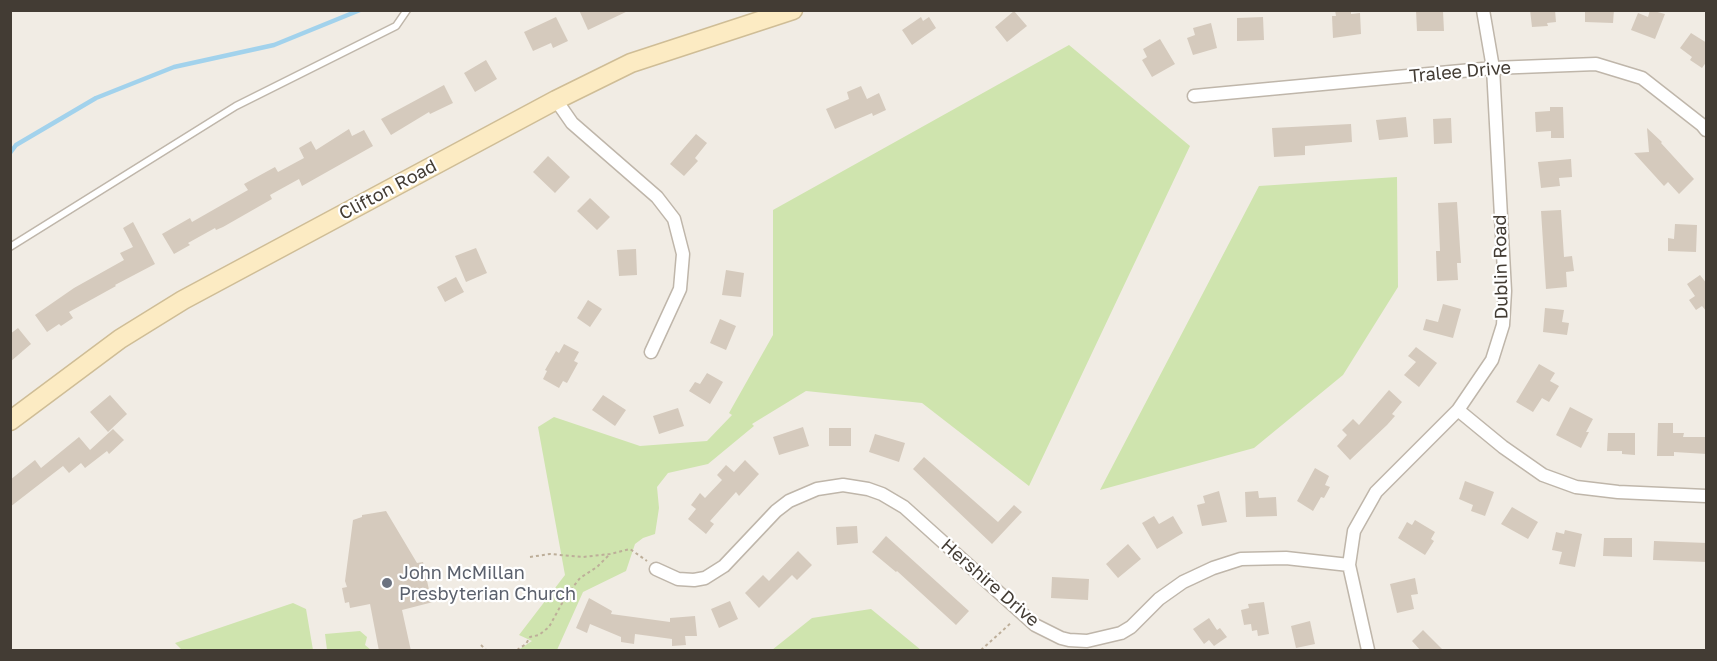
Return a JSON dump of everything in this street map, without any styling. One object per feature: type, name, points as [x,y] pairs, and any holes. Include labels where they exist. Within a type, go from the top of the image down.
[{"type":"main road","name":"Clifton Road","points":[[10,421],[120,339],[183,300],[555,100],[640,60],[793,10]]},
{"type":"street","name":"Dublin Road","points":[[1368,651],[1348,565],[1354,531],[1376,492],[1458,410],[1492,360],[1503,325],[1504,291],[1492,68],[1483,10]]},
{"type":"street","name":"Tralee Drive","points":[[1194,96],[1492,68],[1596,64],[1642,78],[1707,130]]},
{"type":"street","points":[[555,100],[572,123],[657,197],[674,219],[682,254],[680,289],[651,352]]},
{"type":"street","points":[[1458,410],[1503,447],[1543,475],[1576,487],[1618,492],[1707,496]]},
{"type":"street","name":"Hershire Drive","points":[[656,569],[678,579],[705,578],[724,566],[776,511],[789,501],[801,494],[830,486],[856,486],[882,494],[904,507],[1021,614],[1035,625],[1061,638],[1087,641],[1121,633],[1131,627],[1171,590],[1197,574],[1228,563],[1257,558],[1286,558],[1348,565]]},
{"type":"lane","points":[[10,247],[236,106],[396,26],[407,10]]},
{"type":"path","points":[[530,557],[550,554],[583,557],[628,549],[637,553]]},
{"type":"path","points":[[517,651],[526,644],[530,637],[540,635],[549,627],[579,579],[597,567],[610,554]]},
{"type":"path","points":[[981,651],[1021,614]]},
{"type":"path","points":[[481,645],[486,651]]},
{"type":"green space","points":[[1069,45],[1190,146],[1029,486],[922,403],[806,391],[752,424],[754,426],[708,464],[668,473],[657,487],[659,508],[655,534],[635,544],[626,571],[583,592],[557,650],[518,650],[532,641],[519,635],[565,575],[538,427],[554,417],[640,446],[707,441],[732,415],[729,413],[773,335],[773,210]]},
{"type":"green space","points":[[1397,177],[1398,287],[1343,375],[1254,448],[1100,490],[1259,186]]},
{"type":"green space","points":[[293,603],[306,609],[313,650],[182,650],[175,643]]},
{"type":"green space","points":[[871,609],[921,650],[772,650],[812,618]]},
{"type":"green space","points":[[360,631],[367,637],[365,645],[371,650],[327,650],[325,634]]},
{"type":"building","points":[[579,10],[630,10],[588,30]]},
{"type":"building","points":[[1335,10],[1351,10],[1351,14],[1360,13],[1361,34],[1333,38],[1332,16],[1336,16]]},
{"type":"building","points":[[1416,10],[1443,11],[1444,31],[1417,31]]},
{"type":"building","points":[[1530,10],[1555,10],[1556,22],[1547,23],[1548,26],[1532,27]]},
{"type":"building","points":[[1585,10],[1614,10],[1613,23],[1585,22]]},
{"type":"building","points":[[1650,10],[1665,14],[1655,39],[1631,30],[1638,13],[1648,17]]},
{"type":"building","points":[[1014,11],[1027,26],[1007,42],[995,27]]},
{"type":"building","points":[[556,17],[568,41],[553,48],[551,43],[533,51],[524,32]]},
{"type":"building","points":[[921,17],[923,21],[929,17],[936,28],[912,45],[902,30]]},
{"type":"building","points":[[1263,17],[1264,40],[1237,41],[1237,18]]},
{"type":"building","points":[[1211,23],[1217,48],[1193,55],[1187,38],[1195,35],[1193,28]]},
{"type":"building","points":[[1691,33],[1707,43],[1707,61],[1702,68],[1690,60],[1692,57],[1680,48]]},
{"type":"building","points":[[1160,39],[1175,64],[1152,77],[1142,60],[1147,57],[1143,49]]},
{"type":"building","points":[[486,60],[497,79],[475,92],[464,73]]},
{"type":"building","points":[[444,85],[453,103],[430,114],[429,112],[391,135],[381,119]]},
{"type":"building","points":[[861,86],[867,99],[879,93],[886,110],[873,116],[872,113],[835,129],[826,109],[849,99],[847,92]]},
{"type":"building","points":[[1550,107],[1563,107],[1564,138],[1551,138],[1551,131],[1536,132],[1535,112],[1550,111]]},
{"type":"building","points":[[1406,117],[1408,137],[1379,140],[1376,120]]},
{"type":"building","points":[[1451,118],[1452,143],[1434,144],[1433,119]]},
{"type":"building","points":[[1351,124],[1352,142],[1305,146],[1305,155],[1274,157],[1272,128]]},
{"type":"building","points":[[1647,128],[1694,179],[1679,194],[1668,182],[1664,186],[1634,153],[1649,152]]},
{"type":"building","points":[[349,129],[352,136],[364,130],[373,146],[302,186],[299,179],[270,195],[272,199],[223,227],[216,230],[215,228],[188,243],[190,245],[174,254],[162,234],[190,218],[192,222],[248,190],[244,184],[275,167],[278,172],[304,158],[299,148],[311,141],[316,150]]},
{"type":"building","points":[[696,134],[707,143],[695,158],[698,161],[684,176],[670,164]]},
{"type":"building","points":[[548,156],[570,177],[555,193],[533,172]]},
{"type":"building","points":[[1571,159],[1572,177],[1559,178],[1560,186],[1541,188],[1538,162]]},
{"type":"building","points":[[590,198],[610,217],[597,230],[577,211]]},
{"type":"building","points":[[1457,202],[1461,263],[1457,263],[1458,280],[1437,281],[1436,251],[1440,251],[1438,203]]},
{"type":"building","points":[[1561,210],[1564,257],[1572,256],[1574,271],[1566,272],[1567,287],[1546,289],[1541,211]]},
{"type":"building","points":[[133,222],[155,264],[69,312],[73,318],[47,332],[35,315],[74,288],[124,260],[120,253],[133,247],[123,228]]},
{"type":"building","points":[[1675,224],[1697,225],[1696,252],[1668,251],[1668,238],[1674,239]]},
{"type":"building","points":[[476,248],[487,273],[466,282],[455,256]]},
{"type":"building","points":[[636,249],[637,275],[619,276],[617,250]]},
{"type":"building","points":[[726,270],[744,273],[741,297],[722,295]]},
{"type":"building","points":[[1700,275],[1707,284],[1707,312],[1702,306],[1696,310],[1689,300],[1695,296],[1687,284]]},
{"type":"building","points":[[456,277],[464,292],[445,302],[437,287]]},
{"type":"building","points":[[588,300],[602,309],[590,327],[577,318]]},
{"type":"building","points":[[1443,304],[1461,309],[1453,338],[1423,330],[1426,319],[1438,322]]},
{"type":"building","points":[[1545,308],[1564,310],[1562,322],[1569,323],[1567,335],[1543,332]]},
{"type":"building","points":[[720,319],[736,326],[726,350],[710,343]]},
{"type":"building","points":[[18,328],[31,344],[10,362],[10,334]]},
{"type":"building","points":[[564,344],[579,352],[574,361],[578,363],[567,383],[563,381],[559,388],[543,379],[547,371],[545,370],[556,351],[559,353]]},
{"type":"building","points":[[1416,347],[1437,363],[1419,387],[1404,375],[1416,362],[1408,356]]},
{"type":"building","points":[[1539,364],[1555,373],[1550,381],[1559,386],[1549,402],[1542,398],[1533,412],[1516,402]]},
{"type":"building","points":[[707,373],[723,382],[710,404],[689,391],[695,382],[700,384]]},
{"type":"building","points":[[1389,390],[1402,402],[1392,414],[1395,416],[1350,460],[1337,446],[1347,435],[1342,430],[1353,419],[1359,425]]},
{"type":"building","points":[[110,395],[127,414],[108,432],[90,412]]},
{"type":"building","points":[[603,395],[626,410],[615,426],[592,410]]},
{"type":"building","points":[[1570,407],[1593,419],[1581,448],[1556,435]]},
{"type":"building","points":[[678,408],[684,426],[659,434],[653,416]]},
{"type":"building","points":[[1658,423],[1673,423],[1673,433],[1684,433],[1683,437],[1707,437],[1707,454],[1674,452],[1674,456],[1657,456]]},
{"type":"building","points":[[803,427],[809,446],[779,455],[773,437]]},
{"type":"building","points":[[829,428],[851,428],[851,446],[829,446]]},
{"type":"building","points":[[113,429],[124,440],[109,454],[107,451],[85,468],[81,463],[69,473],[63,466],[10,507],[10,480],[35,460],[41,468],[79,437],[90,450]]},
{"type":"building","points":[[1608,433],[1635,433],[1635,455],[1622,454],[1622,451],[1607,451]]},
{"type":"building","points":[[875,434],[905,443],[899,462],[869,452]]},
{"type":"building","points":[[924,457],[998,522],[1014,505],[1022,512],[992,544],[913,469]]},
{"type":"building","points":[[745,460],[759,474],[739,496],[736,492],[710,521],[714,524],[706,534],[688,519],[696,509],[691,505],[700,493],[705,498],[722,480],[717,475],[726,465],[734,472]]},
{"type":"building","points":[[1315,468],[1329,476],[1325,485],[1330,487],[1313,511],[1297,501]]},
{"type":"building","points":[[1465,481],[1494,492],[1485,516],[1471,511],[1473,505],[1459,499]]},
{"type":"building","points":[[1219,491],[1227,522],[1202,526],[1197,505],[1205,503],[1203,496]]},
{"type":"building","points":[[1258,491],[1259,498],[1276,497],[1277,516],[1246,517],[1245,492]]},
{"type":"building","points":[[1512,507],[1538,522],[1528,539],[1501,524]]},
{"type":"building","name":"John McMillan Presbyterian Church","points":[[386,511],[417,563],[423,562],[429,590],[434,589],[437,601],[402,610],[411,651],[379,651],[370,604],[350,608],[349,602],[345,603],[342,588],[347,587],[345,581],[353,520],[362,515]]},
{"type":"building","points":[[1154,516],[1159,524],[1173,516],[1183,533],[1157,549],[1142,523]]},
{"type":"building","points":[[1415,520],[1435,532],[1431,539],[1434,541],[1425,555],[1398,538],[1407,522],[1412,525]]},
{"type":"building","points":[[857,526],[858,543],[837,545],[836,527]]},
{"type":"building","points":[[1565,530],[1582,534],[1575,567],[1559,564],[1562,552],[1552,550],[1556,532],[1564,534]]},
{"type":"building","points":[[886,536],[969,611],[956,625],[897,571],[872,552]]},
{"type":"building","points":[[1604,538],[1632,538],[1632,557],[1603,556]]},
{"type":"building","points":[[1654,541],[1707,543],[1707,562],[1653,560]]},
{"type":"building","points":[[1128,544],[1141,559],[1118,578],[1106,564]]},
{"type":"building","points":[[798,551],[812,565],[797,580],[792,575],[759,608],[745,593],[763,575],[769,581]]},
{"type":"building","points":[[1052,577],[1089,579],[1088,600],[1051,598]]},
{"type":"building","points":[[1415,578],[1418,594],[1411,595],[1414,609],[1397,613],[1390,584]]},
{"type":"building","points":[[589,598],[612,611],[611,614],[670,622],[670,618],[695,616],[697,636],[685,636],[686,645],[672,646],[672,639],[635,634],[634,644],[621,642],[621,637],[590,624],[587,633],[576,628]]},
{"type":"building","points":[[730,601],[738,619],[719,628],[711,609]]},
{"type":"building","points":[[1264,602],[1269,634],[1258,636],[1257,630],[1252,631],[1251,624],[1244,625],[1241,610],[1249,608],[1248,604]]},
{"type":"building","points":[[1209,618],[1217,630],[1220,628],[1227,637],[1214,646],[1209,640],[1204,644],[1193,629]]},
{"type":"building","points":[[1310,621],[1315,644],[1296,648],[1291,626]]},
{"type":"building","points":[[1423,630],[1444,651],[1421,651],[1412,641]]},
{"type":"waterway","points":[[10,153],[16,145],[96,98],[174,67],[274,45],[360,10]]},
{"type":"place","name":"John McMillan Presbyterian Church","points":[[387,583]]}]
